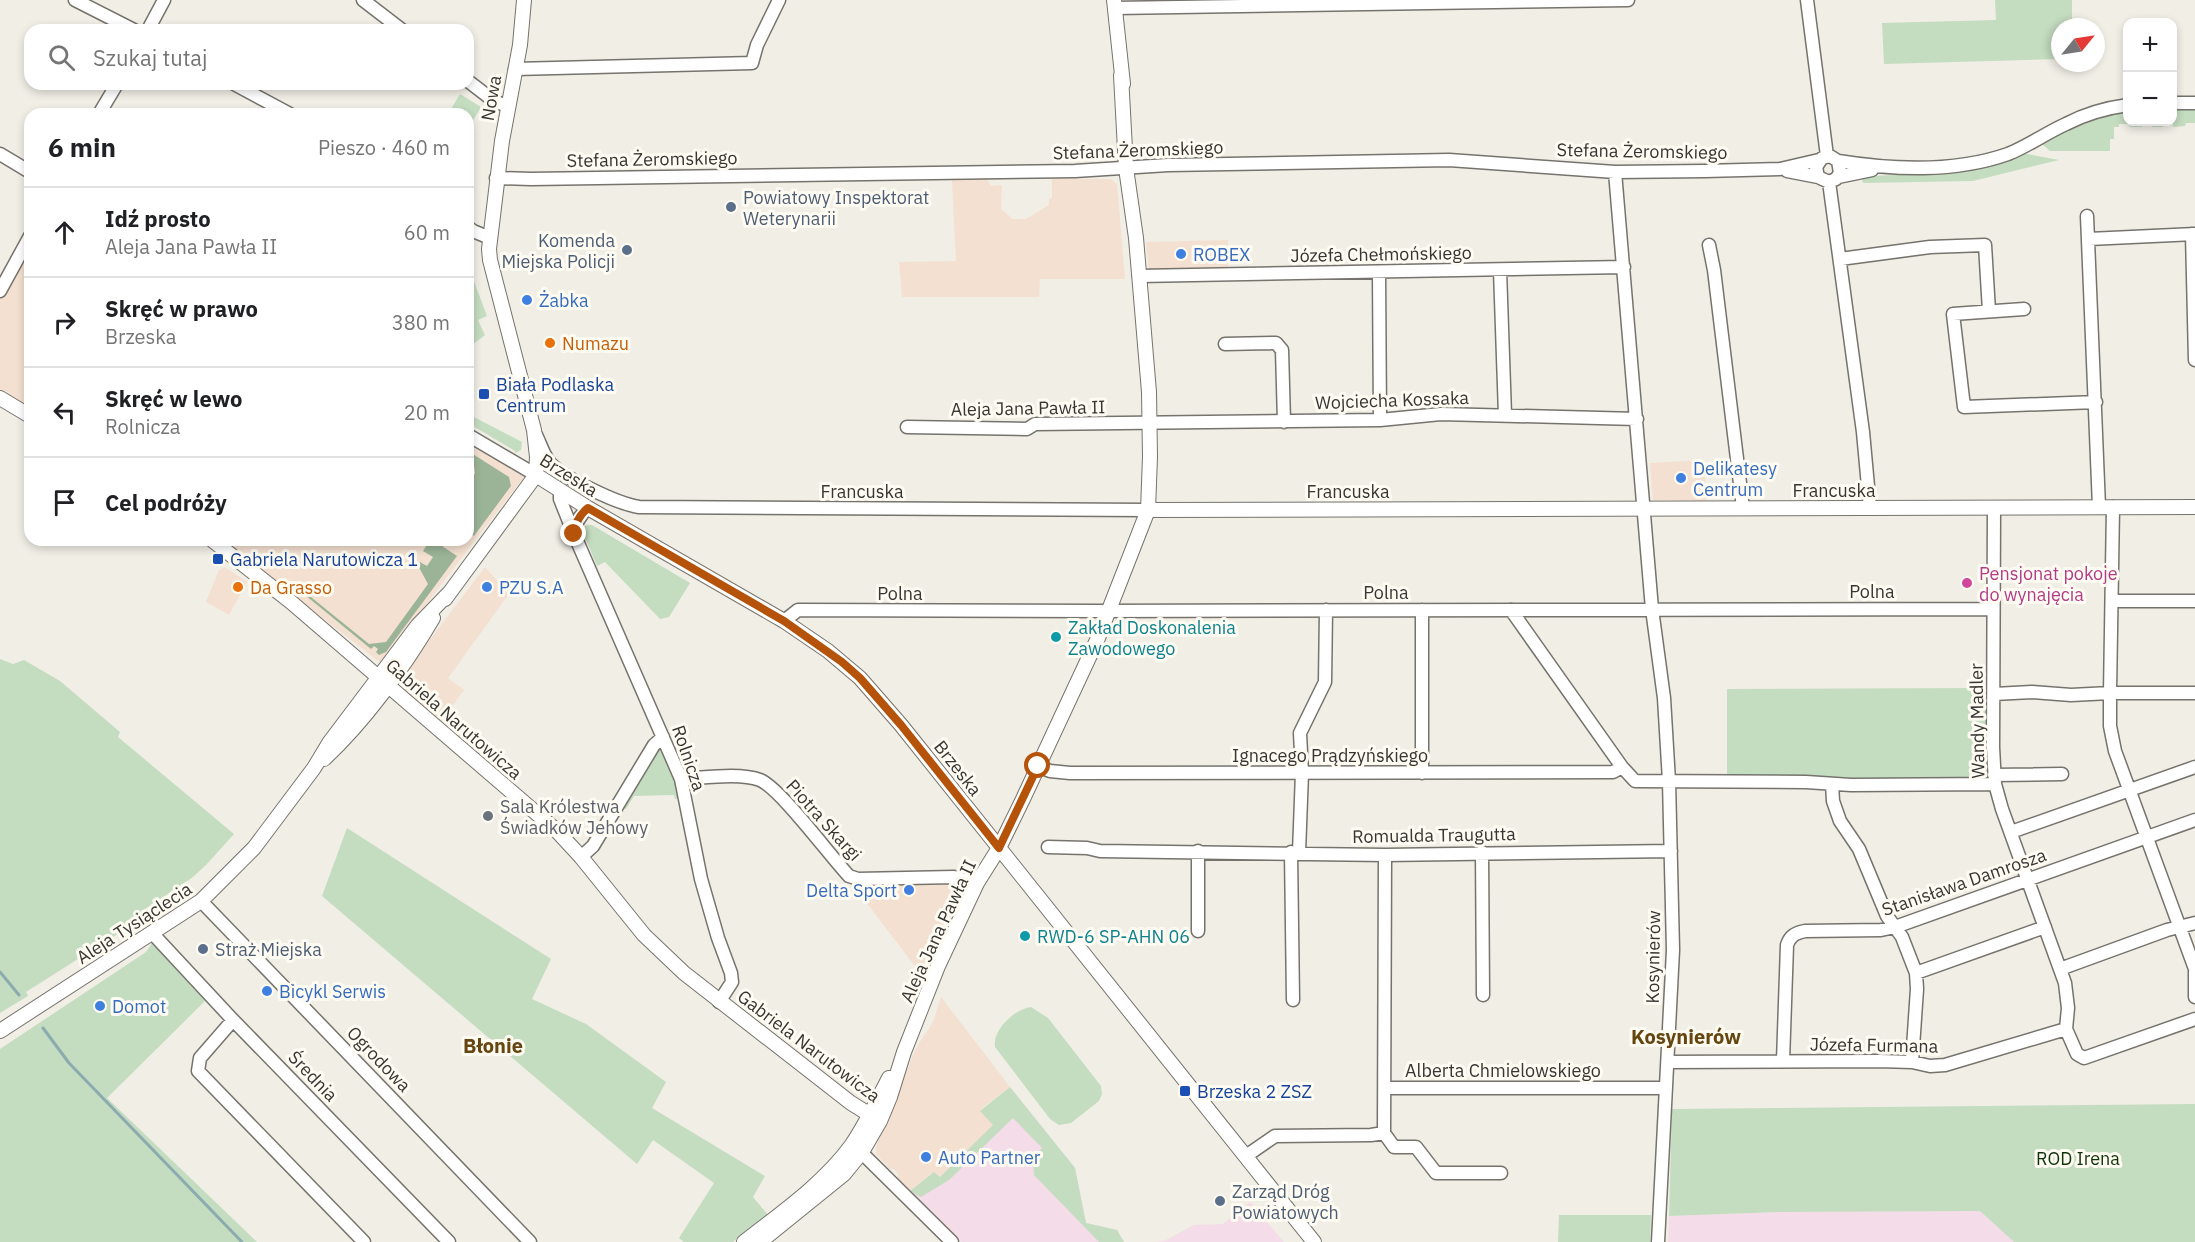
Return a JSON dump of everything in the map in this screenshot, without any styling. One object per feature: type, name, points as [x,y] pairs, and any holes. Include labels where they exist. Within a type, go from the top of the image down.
[{"type":"street","points":[[75,0],[122,24]]},
{"type":"street","points":[[151,24],[164,0]]},
{"type":"street","points":[[363,0],[394,24]]},
{"type":"street","name":"Nowa","points":[[524,0],[520,45],[507,106],[496,178],[490,260],[534,430],[536,475]]},
{"type":"street","points":[[515,69],[752,63],[757,45],[779,0]]},
{"type":"street","points":[[1114,4],[1628,0]]},
{"type":"street","points":[[1807,0],[1828,159],[1841,169],[1828,178]]},
{"type":"street","name":"Aleja Jana Pawła II","points":[[760,1242],[844,1174],[857,1144],[875,1118],[938,966],[977,883],[999,848],[1109,611],[1148,510],[1150,424],[1130,167],[1114,4]]},
{"type":"street","points":[[474,86],[494,101],[507,106]]},
{"type":"street","points":[[103,108],[113,90]]},
{"type":"street","points":[[245,90],[279,108]]},
{"type":"street","points":[[2177,103],[2195,103]]},
{"type":"street","name":"Stefana Żeromskiego","points":[[496,178],[889,174],[1449,159],[1615,172],[1780,170],[1828,178],[1885,168],[1942,167],[1986,160],[2022,148],[2077,119],[2123,106]]},
{"type":"street","points":[[0,154],[24,168]]},
{"type":"street","points":[[1828,159],[1816,170],[1828,178],[1863,432],[1870,508]]},
{"type":"street","name":"Stefana Żeromskiego","points":[[1780,170],[1828,159],[1885,168]]},
{"type":"street","name":"Kosynierów","points":[[1615,172],[1652,609],[1664,698],[1669,781],[1673,950],[1658,1242]]},
{"type":"street","points":[[2087,216],[2096,402],[2112,601],[2110,726],[2115,751],[2195,969],[2195,997]]},
{"type":"street","points":[[474,231],[490,238]]},
{"type":"street","points":[[2089,239],[2193,234],[2195,360]]},
{"type":"street","points":[[1840,259],[1930,247],[1985,244],[1989,311]]},
{"type":"street","points":[[1709,245],[1743,508]]},
{"type":"street","points":[[0,291],[24,247]]},
{"type":"street","name":"Józefa Chełmońskiego","points":[[1139,276],[1624,267]]},
{"type":"street","points":[[1500,270],[1505,415]]},
{"type":"street","points":[[1379,273],[1380,420]]},
{"type":"street","points":[[2024,309],[1953,314],[1964,407],[2096,402]]},
{"type":"street","points":[[1225,344],[1276,343],[1282,350],[1284,422]]},
{"type":"street","points":[[0,398],[24,412]]},
{"type":"street","name":"Wojciecha Kossaka","points":[[1150,424],[1380,420],[1441,414],[1637,419]]},
{"type":"street","name":"Aleja Jana Pawła II","points":[[907,428],[1027,429],[1035,423],[1150,424]]},
{"type":"street","name":"Francuska","points":[[534,430],[548,462],[558,470],[604,496],[626,505],[639,507],[1148,510],[2195,507]]},
{"type":"street","name":"Brzeska","points":[[474,439],[588,508],[784,621],[828,651],[860,678],[901,725],[1314,1242]]},
{"type":"street","name":"Aleja Tysiąclecia","points":[[0,1031],[201,902],[248,855],[314,768],[338,746],[382,682],[426,630],[449,593],[536,475]]},
{"type":"street","name":"Rolnicza","points":[[560,491],[560,499],[574,534],[681,779],[701,879],[731,973],[732,982],[719,1002]]},
{"type":"street","points":[[574,534],[577,521],[588,508]]},
{"type":"street","name":"Wandy Madler","points":[[1994,508],[1995,779],[2027,880],[2060,969],[2068,1008],[2066,1029]]},
{"type":"street","name":"Gabriela Narutowicza","points":[[220,546],[291,602],[557,831],[644,935],[684,973],[850,1102],[875,1118]]},
{"type":"street","points":[[2112,601],[2195,601]]},
{"type":"street","name":"Polna","points":[[784,621],[798,610],[1993,609]]},
{"type":"street","points":[[1293,1000],[1295,852],[1302,773],[1300,733],[1325,682],[1326,610]]},
{"type":"street","points":[[1422,610],[1422,773]]},
{"type":"street","points":[[1511,610],[1622,767],[1635,781],[1851,785],[2062,774]]},
{"type":"street","points":[[1994,694],[2032,692],[2071,695],[2195,693]]},
{"type":"street","points":[[581,857],[593,846],[654,745],[663,737]]},
{"type":"street","name":"Ignacego Prądzyńskiego","points":[[1038,766],[1050,771],[1070,772],[1302,773],[1613,772],[1622,767]]},
{"type":"street","points":[[2011,832],[2195,767]]},
{"type":"street","name":"Piotra Skargi","points":[[681,779],[736,776],[760,780],[771,787],[784,801],[849,876],[858,879],[954,877],[977,883]]},
{"type":"street","points":[[1832,784],[1833,801],[1840,821],[1859,849],[1887,916],[1902,937],[1916,973],[1912,1062]]},
{"type":"street","name":"Stanisława Damrosza","points":[[1782,1061],[1787,945],[1794,934],[1805,931],[1881,930],[1895,927],[2195,820]]},
{"type":"street","name":"Romualda Traugutta","points":[[1047,848],[1087,848],[1100,851],[1385,855],[1671,851]]},
{"type":"street","points":[[1198,851],[1198,931]]},
{"type":"street","points":[[1482,852],[1483,995]]},
{"type":"street","points":[[1385,855],[1385,1088]]},
{"type":"street","name":"Ogrodowa","points":[[201,902],[530,1242]]},
{"type":"street","points":[[2060,969],[2167,930],[2195,923]]},
{"type":"street","points":[[1916,973],[2045,927]]},
{"type":"street","name":"Średnia","points":[[153,934],[233,1020],[450,1242]]},
{"type":"street","points":[[2066,1029],[2077,1054],[2084,1058],[2195,1019]]},
{"type":"street","points":[[233,1020],[200,1058],[198,1071],[364,1242]]},
{"type":"street","name":"Józefa Furmana","points":[[1668,1062],[1912,1062],[1930,1066],[1945,1065],[2066,1029]]},
{"type":"street","name":"Alberta Chmielowskiego","points":[[1384,1133],[1385,1088],[1666,1088]]},
{"type":"street","points":[[850,1102],[859,1124],[857,1144],[952,1242]]},
{"type":"street","points":[[1246,1156],[1275,1136],[1384,1133],[1394,1147],[1416,1147],[1436,1173],[1501,1173]]},
{"type":"street","name":"Aleja Jana Pawła II","points":[[744,1242],[793,1204],[857,1144]]},
{"type":"shaded area","points":[[987,179],[991,186],[1002,185],[1001,209],[1013,219],[1026,219],[1049,205],[1049,199],[1052,198],[1052,179],[1111,179],[1117,184],[1125,279],[1040,279],[1039,297],[902,297],[899,262],[956,261],[952,180]]},
{"type":"shaded area","points":[[1228,240],[1228,268],[1149,269],[1146,242]]},
{"type":"shaded area","points":[[24,256],[24,408],[0,393],[0,299]]},
{"type":"shaded area","points":[[474,447],[524,477],[474,542]]},
{"type":"shaded area","points":[[1703,460],[1707,501],[1653,500],[1650,463]]},
{"type":"shaded area","points":[[229,546],[471,546],[381,663]]},
{"type":"shaded area","points":[[225,567],[247,582],[229,615],[206,602],[219,570]]},
{"type":"shaded area","points":[[485,567],[509,594],[448,678],[464,690],[441,721],[404,690],[401,678]]},
{"type":"shaded area","points":[[860,883],[957,883],[960,885],[925,969],[918,970],[851,886]]},
{"type":"shaded area","points":[[941,997],[1010,1087],[980,1110],[994,1124],[940,1177],[931,1174],[910,1191],[898,1178],[894,1169],[890,1169],[876,1154],[876,1147],[916,1048],[933,1022]]},
{"type":"shaded area","points":[[1010,1087],[1075,1168],[1086,1223],[1117,1230],[1124,1242],[961,1242],[910,1191],[934,1172],[940,1177],[993,1125]]},
{"type":"shaded area","points":[[1250,1202],[1284,1242],[1152,1242],[1164,1241],[1194,1225],[1223,1224]]},
{"type":"shaded area","points":[[1980,1211],[2014,1242],[1668,1242],[1669,1216],[1779,1212]]},
{"type":"green space","points":[[1995,0],[2072,0],[2072,18],[2051,18],[2051,59],[1884,64],[1882,23],[1996,20]]},
{"type":"green space","points":[[460,94],[481,107],[474,119],[474,108],[452,108]]},
{"type":"green space","points":[[2177,107],[2195,107],[2195,123],[2173,127],[2177,126]]},
{"type":"green space","points":[[2123,110],[2123,124],[2114,127],[2114,139],[2110,139],[2110,151],[2050,151],[2043,145],[2043,142],[2074,124]]},
{"type":"green space","points":[[2022,153],[2059,160],[1973,181],[1863,183],[1862,177],[1935,172]]},
{"type":"green space","points":[[474,281],[487,316],[478,320],[485,335],[474,343]]},
{"type":"green space","points":[[474,417],[522,442],[521,450],[515,453],[474,427]]},
{"type":"green space","points":[[474,455],[509,477],[511,486],[474,536],[474,475]]},
{"type":"green space","points":[[592,525],[690,583],[669,617],[660,619],[605,562],[597,566],[583,533],[583,528]]},
{"type":"green space","points":[[426,546],[442,546],[457,556],[386,652],[379,655],[376,652],[378,649],[374,646],[371,649],[305,595],[306,593],[369,644],[386,642],[428,584],[416,562],[427,566],[433,557],[423,551]]},
{"type":"green space","points":[[0,659],[13,664],[24,660],[60,681],[120,732],[118,737],[234,834],[193,877],[130,919],[133,924],[26,992],[28,996],[0,1013]]},
{"type":"green space","points":[[1987,688],[1991,774],[1980,781],[1727,775],[1727,689]]},
{"type":"green space","points":[[661,744],[672,768],[680,798],[675,799],[674,795],[634,796],[626,809],[622,808]]},
{"type":"green space","points":[[347,828],[551,959],[532,999],[586,1024],[666,1082],[652,1108],[765,1176],[753,1197],[768,1215],[733,1242],[684,1242],[679,1238],[714,1183],[653,1140],[637,1164],[322,896]]},
{"type":"green space","points":[[152,943],[205,1001],[107,1098],[257,1242],[0,1242],[0,1049],[146,952]]},
{"type":"green space","points":[[1031,1007],[1048,1018],[1101,1086],[1102,1094],[1099,1101],[1071,1123],[1059,1125],[1050,1119],[995,1047],[997,1034],[1006,1021],[1018,1012]]},
{"type":"green space","points":[[1010,1087],[1075,1168],[1086,1223],[1117,1230],[1124,1242],[1099,1242],[1034,1175],[1033,1159],[1042,1148],[1013,1118],[949,1180],[921,1197],[910,1191],[934,1172],[940,1177],[993,1125],[980,1111]]},
{"type":"green space","name":"ROD Irena","points":[[2195,1104],[2195,1242],[2014,1242],[1980,1211],[1779,1212],[1669,1216],[1672,1109]]},
{"type":"green space","points":[[1559,1215],[1651,1215],[1650,1242],[1558,1242]]},
{"type":"waterway","points":[[0,972],[19,995]]},
{"type":"waterway","points":[[43,1028],[69,1063],[242,1242]]},
{"type":"place","name":"Powiatowy Inspektorat Weterynarii","points":[[731,207]]},
{"type":"place","name":"Komenda Miejska Policji","points":[[627,250]]},
{"type":"place","name":"ROBEX","points":[[1181,254]]},
{"type":"place","name":"Żabka","points":[[527,300]]},
{"type":"place","name":"Numazu","points":[[550,343]]},
{"type":"place","name":"Biała Podlaska Centrum","points":[[484,394]]},
{"type":"place","name":"Delikatesy Centrum","points":[[1681,478]]},
{"type":"place","name":"Gabriela Narutowicza 1","points":[[218,559]]},
{"type":"place","name":"Pensjonat pokoje do wynajęcia","points":[[1967,583]]},
{"type":"place","name":"Da Grasso","points":[[238,587]]},
{"type":"place","name":"PZU S.A","points":[[487,587]]},
{"type":"place","name":"Zakład Doskonalenia Zawodowego","points":[[1056,637]]},
{"type":"place","name":"Sala Królestwa Świadków Jehowy","points":[[488,816]]},
{"type":"place","name":"Delta Sport","points":[[909,890]]},
{"type":"place","name":"RWD-6 SP-AHN 06","points":[[1025,936]]},
{"type":"place","name":"Straż Miejska","points":[[203,949]]},
{"type":"place","name":"Bicykl Serwis","points":[[267,991]]},
{"type":"place","name":"Domot","points":[[100,1006]]},
{"type":"place","name":"Brzeska 2 ZSZ","points":[[1185,1091]]},
{"type":"place","name":"Auto Partner","points":[[926,1157]]},
{"type":"place","name":"Zarząd Dróg Powiatowych","points":[[1220,1201]]},
{"type":"district","name":"Kosynierów","points":[[1686,1036]]},
{"type":"district","name":"Błonie","points":[[493,1045]]},
{"type":"route","points":[[574,534],[574,526],[588,508],[784,621],[828,651],[860,678],[901,725],[999,848],[1038,766]]}]
